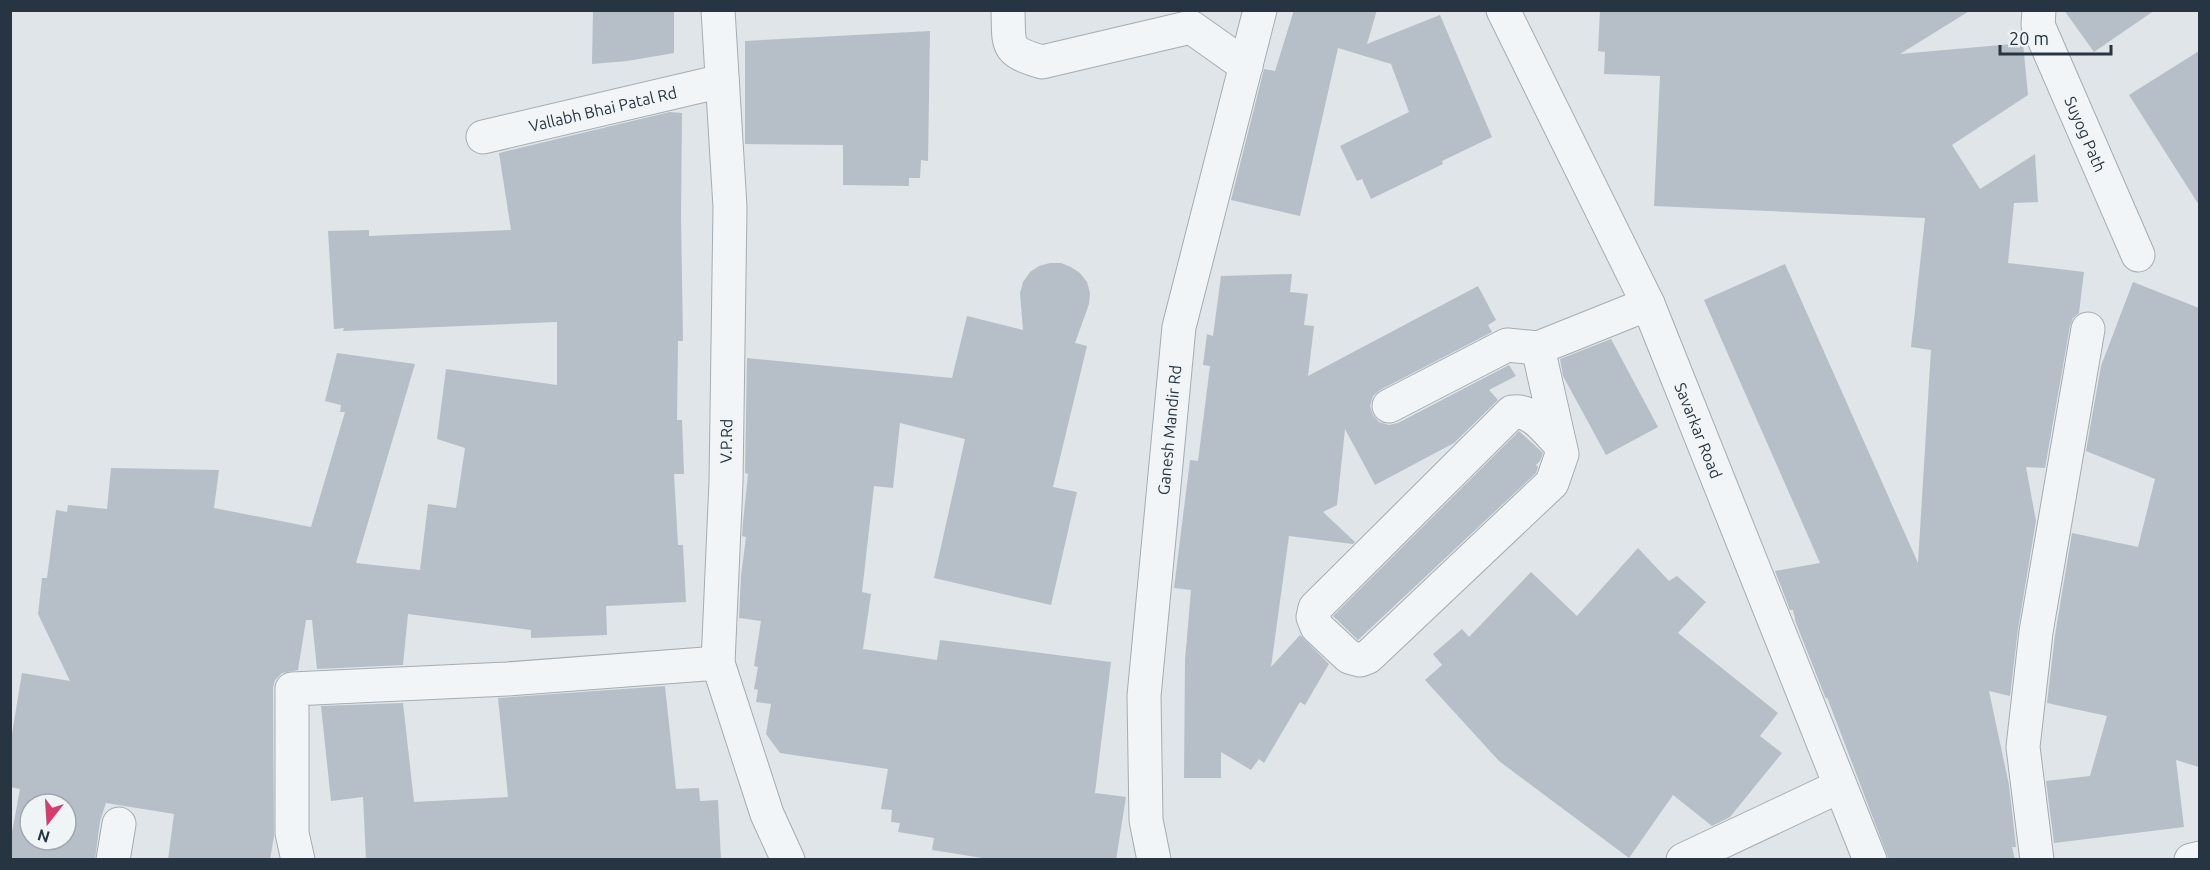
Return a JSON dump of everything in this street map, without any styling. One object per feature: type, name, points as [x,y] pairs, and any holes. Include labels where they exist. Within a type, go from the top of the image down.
[{"type":"street","name":"V.P.Rd","points":[[718,10],[730,207],[726,482],[718,663],[768,814],[788,860]]},
{"type":"street","points":[[1008,10],[1008,40],[1018,54],[1042,62],[1194,19],[1245,66]]},
{"type":"street","name":"Ganesh Mandir Rd","points":[[1154,860],[1146,820],[1144,696],[1179,327],[1260,10]]},
{"type":"street","name":"Savarkar Road","points":[[1503,10],[1648,304],[1870,860]]},
{"type":"street","name":"Suyog Path","points":[[2039,10],[2038,25],[2138,255]]},
{"type":"street","name":"Vallabh Bhai Patal Rd","points":[[483,137],[722,81]]},
{"type":"street","points":[[1389,406],[1507,345],[1538,348],[1648,304]]},
{"type":"street","points":[[2037,860],[2023,747],[2036,632],[2088,329]]},
{"type":"street","points":[[1538,348],[1562,454],[1552,483],[1368,657],[1360,660],[1349,657],[1317,627],[1313,617],[1315,608],[1512,412],[1519,411],[1529,414],[1559,443]]},
{"type":"street","points":[[298,860],[292,833],[292,689],[507,679],[718,663]]},
{"type":"street","points":[[1683,860],[1840,786]]},
{"type":"street","points":[[113,860],[119,824]]},
{"type":"street","points":[[2191,860],[2199,858]]},
{"type":"building","points":[[593,10],[674,10],[674,53],[592,64]]},
{"type":"building","points":[[1294,10],[1377,10],[1367,44],[1440,15],[1492,137],[1371,199],[1362,179],[1357,181],[1340,146],[1409,112],[1391,64],[1338,48],[1300,216],[1231,200],[1264,69],[1275,71]]},
{"type":"building","points":[[1600,10],[1971,10],[1900,54],[2023,43],[2028,95],[1952,145],[1980,189],[2035,154],[2038,202],[2014,203],[2008,263],[2084,272],[2079,313],[2073,318],[2070,326],[2045,468],[2026,467],[2036,521],[2018,629],[2010,696],[1989,691],[2009,785],[2016,847],[2012,847],[2015,860],[1889,860],[1827,697],[1826,699],[1796,623],[1793,610],[1790,610],[1775,571],[1820,563],[1704,300],[1785,264],[1918,563],[1931,350],[1911,347],[1925,218],[1654,206],[1660,76],[1604,74],[1605,52],[1598,51]]},
{"type":"building","points":[[2064,10],[2155,10],[2094,52]]},
{"type":"building","points":[[930,31],[928,161],[921,160],[920,178],[909,178],[909,186],[843,185],[843,145],[745,144],[745,41]]},
{"type":"building","points":[[2199,51],[2199,205],[2129,95]]},
{"type":"building","points":[[670,112],[682,113],[683,341],[678,341],[677,420],[682,420],[684,474],[674,474],[678,545],[683,545],[686,602],[606,606],[607,635],[531,638],[531,630],[408,614],[403,665],[317,669],[312,620],[306,620],[298,670],[282,673],[275,680],[273,688],[274,836],[270,860],[168,860],[174,814],[106,803],[100,821],[95,860],[10,860],[10,843],[18,800],[18,852],[78,852],[78,792],[19,792],[20,789],[10,787],[10,746],[22,673],[70,681],[38,614],[42,578],[47,578],[56,510],[67,512],[68,505],[107,509],[111,468],[219,470],[214,508],[311,527],[345,412],[340,412],[341,405],[325,401],[337,353],[415,364],[356,563],[420,570],[428,504],[456,508],[465,448],[437,439],[446,369],[557,385],[557,322],[343,331],[344,328],[334,329],[328,231],[369,230],[369,236],[511,230],[499,153]]},
{"type":"building","points":[[1050,263],[1061,263],[1080,273],[1087,282],[1090,293],[1089,304],[1075,343],[1087,346],[1053,487],[1077,492],[1051,605],[934,578],[965,439],[900,423],[893,488],[874,486],[862,592],[871,594],[863,649],[937,660],[940,640],[1111,662],[1095,793],[1126,797],[1116,860],[995,860],[932,850],[934,838],[898,832],[900,823],[891,822],[892,810],[881,809],[888,769],[780,753],[766,734],[771,704],[756,702],[758,690],[754,689],[758,667],[754,666],[761,621],[739,618],[746,537],[742,536],[748,474],[745,473],[747,358],[952,378],[967,316],[1023,330],[1020,293],[1023,282],[1030,272]]},
{"type":"building","points":[[1292,274],[1290,292],[1308,294],[1304,325],[1314,326],[1308,376],[1478,286],[1496,320],[1488,325],[1492,332],[1380,390],[1373,396],[1370,406],[1379,422],[1389,425],[1398,423],[1509,365],[1516,376],[1489,390],[1498,400],[1454,443],[1375,485],[1345,429],[1337,505],[1323,512],[1355,542],[1353,544],[1289,536],[1271,667],[1300,635],[1329,664],[1305,705],[1300,702],[1264,763],[1259,759],[1251,770],[1221,752],[1221,778],[1184,778],[1185,660],[1191,590],[1174,588],[1190,460],[1198,461],[1210,366],[1203,365],[1207,334],[1213,336],[1221,276]]},
{"type":"building","points":[[2133,282],[2199,308],[2199,767],[2176,760],[2184,827],[2054,843],[2046,781],[2090,776],[2107,716],[2047,703],[2055,635],[2072,533],[2138,547],[2155,479],[2086,451],[2101,366]]},
{"type":"building","points":[[1611,339],[1658,427],[1606,455],[1563,376],[1560,359]]},
{"type":"building","points":[[1519,431],[1543,453],[1536,465],[1538,467],[1536,473],[1358,640],[1333,616]]},
{"type":"building","points":[[1638,548],[1669,581],[1677,576],[1706,602],[1678,633],[1778,713],[1760,736],[1782,753],[1730,817],[1712,826],[1673,795],[1629,858],[1499,761],[1425,680],[1442,665],[1433,654],[1462,629],[1469,637],[1531,572],[1577,616]]},
{"type":"building","points":[[665,686],[676,789],[699,788],[700,801],[718,800],[721,860],[366,860],[363,797],[331,801],[321,706],[403,703],[414,802],[508,797],[498,698]]}]
